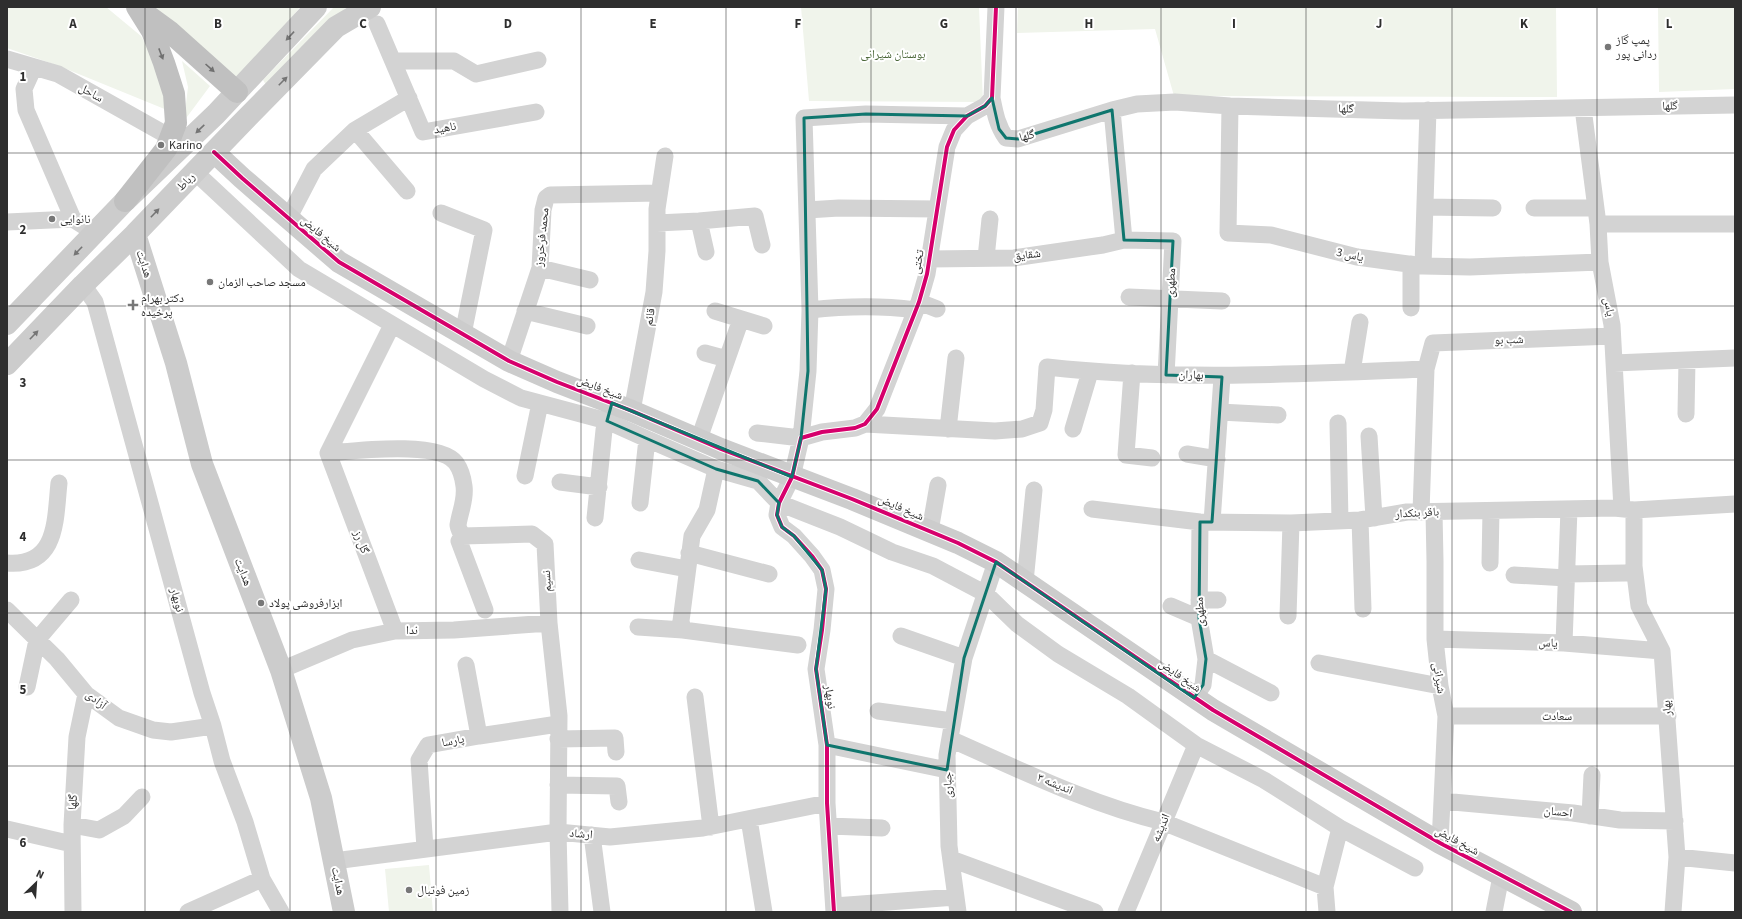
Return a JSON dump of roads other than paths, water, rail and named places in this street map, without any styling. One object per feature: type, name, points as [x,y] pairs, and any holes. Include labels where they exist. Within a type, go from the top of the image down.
[{"type":"highway","points":[[137,7],[170,32],[237,92]]},
{"type":"highway","points":[[125,201],[166,150],[176,123],[174,94],[164,63],[152,31],[137,7]]},
{"type":"main road","points":[[7,324],[125,201],[237,92],[316,7]]},
{"type":"main road","name":"رباط","points":[[7,364],[83,284],[135,234],[336,27],[374,16]]},
{"type":"main road","points":[[237,92],[255,109]]},
{"type":"main road","name":"شیخ فایض","points":[[214,152],[288,219],[339,262],[509,361],[557,382],[617,412],[698,439],[792,477],[852,499],[958,543],[996,562],[1194,698],[1440,843],[1571,912]]},
{"type":"main road","name":"هدایت","points":[[135,234],[176,363],[202,464],[281,670],[321,798],[344,912]]},
{"type":"street","points":[[992,98],[996,7]]},
{"type":"street","name":"ناهید","points":[[374,16],[423,132],[536,112]]},
{"type":"street","name":"ساحل","points":[[7,58],[58,74],[170,137]]},
{"type":"street","points":[[394,61],[454,61],[476,74],[538,60]]},
{"type":"street","points":[[34,67],[24,90],[26,110],[73,219],[95,233]]},
{"type":"street","points":[[288,219],[314,169],[355,130],[409,98]]},
{"type":"street","name":"گلها","points":[[992,98],[995,117],[999,129],[1006,138],[1018,139],[1112,110],[1137,104],[1174,102],[1230,106],[1428,110],[1735,105]]},
{"type":"street","name":"تختی","points":[[865,424],[877,409],[917,306],[929,259],[947,147],[954,130],[967,116],[985,106],[992,98]]},
{"type":"street","name":"یاس 3","points":[[1230,106],[1228,233],[1271,235],[1357,257],[1417,265],[1470,267],[1600,262]]},
{"type":"street","name":"یاس","points":[[1583,108],[1597,216],[1600,262],[1612,325],[1614,363],[1628,509]]},
{"type":"street","points":[[1112,110],[1124,240]]},
{"type":"street","points":[[1411,308],[1425,207],[1428,110]]},
{"type":"street","points":[[779,503],[792,477],[801,438],[808,371],[810,310],[804,118],[866,114],[967,116]]},
{"type":"street","points":[[355,130],[407,191]]},
{"type":"street","name":"قائم","points":[[595,518],[604,430],[617,412],[654,292],[659,193],[665,156]]},
{"type":"street","name":"شیخ فایض","points":[[195,172],[299,269],[484,379],[521,398],[540,403],[617,412],[647,440],[716,469],[758,481],[779,503],[840,527],[892,552],[933,566],[986,594],[1017,624],[1058,654],[1128,696],[1196,745],[1264,780],[1340,828],[1415,868]]},
{"type":"street","name":"محمد فرخروز","points":[[509,361],[540,268],[543,210],[546,198],[550,196],[659,193]]},
{"type":"street","points":[[1425,207],[1494,208]]},
{"type":"street","points":[[807,210],[839,208],[937,209]]},
{"type":"street","points":[[1534,208],[1597,216],[1735,224]]},
{"type":"street","points":[[441,213],[484,230],[463,334]]},
{"type":"street","points":[[657,222],[699,221],[755,216],[762,245]]},
{"type":"street","points":[[7,222],[73,219]]},
{"type":"street","points":[[986,258],[990,219]]},
{"type":"street","points":[[699,221],[706,252]]},
{"type":"street","name":"شقایق","points":[[929,259],[1014,258],[1103,245],[1124,240]]},
{"type":"street","name":"مطهری","points":[[1124,240],[1173,241],[1166,375]]},
{"type":"street","points":[[540,268],[590,280]]},
{"type":"street","name":"نوبهار","points":[[83,284],[95,302],[222,761],[245,822],[262,879],[281,912]]},
{"type":"street","points":[[1129,298],[1222,301]]},
{"type":"street","points":[[810,310],[843,306],[917,306],[937,309]]},
{"type":"street","points":[[525,311],[587,326]]},
{"type":"street","points":[[715,311],[764,326]]},
{"type":"street","points":[[698,439],[740,319]]},
{"type":"street","points":[[1352,372],[1360,322]]},
{"type":"street","points":[[328,453],[392,325]]},
{"type":"street","name":"شب بو","points":[[1426,369],[1433,343],[1612,336]]},
{"type":"street","points":[[705,353],[726,359]]},
{"type":"street","points":[[948,429],[956,358]]},
{"type":"street","points":[[1614,363],[1735,358]]},
{"type":"street","points":[[1686,414],[1687,360]]},
{"type":"street","name":"بهاران","points":[[865,424],[995,431],[1022,429],[1040,423],[1044,410],[1047,367],[1090,372],[1222,377],[1426,369]]},
{"type":"street","points":[[1426,369],[1427,512]]},
{"type":"street","points":[[1073,428],[1090,372]]},
{"type":"street","points":[[1132,373],[1126,455],[1152,458]]},
{"type":"street","name":"مطهری","points":[[1194,698],[1203,685],[1206,659],[1199,618],[1199,600],[1206,522],[1217,459],[1222,377]]},
{"type":"street","points":[[525,476],[540,403]]},
{"type":"street","points":[[1220,412],[1278,416]]},
{"type":"street","points":[[1338,422],[1340,521]]},
{"type":"street","points":[[757,433],[801,438],[822,432],[855,428],[865,424]]},
{"type":"street","points":[[1363,609],[1369,436]]},
{"type":"street","points":[[640,503],[647,440]]},
{"type":"street","points":[[328,453],[382,449],[425,449],[441,454],[455,462],[462,476],[465,495],[458,526],[462,536],[459,541],[485,610]]},
{"type":"street","name":"گل رز","points":[[328,453],[395,631]]},
{"type":"street","points":[[1186,454],[1217,459]]},
{"type":"street","points":[[683,630],[682,621],[692,536],[707,510],[716,469]]},
{"type":"street","points":[[560,482],[598,487]]},
{"type":"street","points":[[7,563],[21,564],[34,560],[46,548],[53,535],[59,483]]},
{"type":"street","points":[[930,531],[938,485]]},
{"type":"street","points":[[1025,582],[1034,490]]},
{"type":"street","name":"نوبهار","points":[[779,503],[777,515],[782,527],[794,536],[822,570],[826,589],[816,669],[827,745],[827,803],[834,909]]},
{"type":"street","name":"باقر بنکدار","points":[[1092,509],[1206,522],[1291,523],[1367,519],[1407,512],[1628,509],[1735,504]]},
{"type":"street","points":[[1564,643],[1569,509]]},
{"type":"street","name":"بهار","points":[[1628,509],[1639,606],[1662,651],[1668,716],[1677,857],[1673,912]]},
{"type":"street","points":[[1490,563],[1491,511]]},
{"type":"street","name":"شیرانی","points":[[1427,512],[1436,561],[1434,639],[1440,686],[1446,716],[1440,843]]},
{"type":"street","points":[[1288,616],[1291,523]]},
{"type":"street","name":"نسیم","points":[[462,536],[532,534],[545,544],[549,623],[558,731],[560,912]]},
{"type":"street","points":[[639,560],[688,561],[769,574]]},
{"type":"street","name":"جباری","points":[[957,904],[949,846],[947,770],[952,720],[964,658],[996,562]]},
{"type":"street","points":[[1514,575],[1567,576],[1625,573]]},
{"type":"street","points":[[27,688],[37,640],[71,600]]},
{"type":"street","points":[[1199,600],[1218,600]]},
{"type":"street","points":[[1171,606],[1199,618]]},
{"type":"street","name":"آزادی","points":[[7,610],[57,660],[86,694],[119,718],[154,730],[171,732],[213,726]]},
{"type":"street","name":"ندا","points":[[281,670],[352,640],[395,631],[454,630],[549,623]]},
{"type":"street","points":[[638,627],[683,630],[798,645]]},
{"type":"street","points":[[901,636],[964,658]]},
{"type":"street","name":"یاس","points":[[1434,639],[1564,643],[1662,651]]},
{"type":"street","points":[[1206,659],[1271,693]]},
{"type":"street","points":[[1320,663],[1440,686]]},
{"type":"street","points":[[466,665],[479,736]]},
{"type":"street","name":"گلها","points":[[73,912],[72,825],[77,737],[86,694]]},
{"type":"street","points":[[695,697],[711,826]]},
{"type":"street","points":[[878,711],[952,720]]},
{"type":"street","name":"سعادت","points":[[1446,716],[1668,716]]},
{"type":"street","name":"پارسا","points":[[425,848],[419,760],[428,745],[479,736],[558,731],[615,738],[616,752]]},
{"type":"street","name":"اندیشه ۳","points":[[950,740],[1088,798],[1138,816],[1163,822],[1325,888]]},
{"type":"street","points":[[827,745],[947,770]]},
{"type":"street","name":"اندیشه","points":[[1126,912],[1196,745]]},
{"type":"street","points":[[1590,816],[1592,775]]},
{"type":"street","points":[[558,784],[617,786],[619,802]]},
{"type":"street","points":[[72,825],[99,830],[124,816],[142,797]]},
{"type":"street","name":"احسان","points":[[1442,801],[1620,820],[1675,821]]},
{"type":"street","name":"ارشاد","points":[[334,861],[425,848],[558,832],[610,837],[711,826],[827,803]]},
{"type":"street","points":[[749,819],[764,912]]},
{"type":"street","points":[[828,826],[882,828]]},
{"type":"street","points":[[1327,912],[1325,888],[1340,828]]},
{"type":"street","points":[[7,829],[72,844]]},
{"type":"street","points":[[592,835],[602,912]]},
{"type":"street","points":[[1677,857],[1735,863]]},
{"type":"street","points":[[951,859],[1095,912]]},
{"type":"street","points":[[1494,912],[1501,876]]},
{"type":"street","points":[[188,912],[262,879]]},
{"type":"street","points":[[834,909],[957,904]]},
{"type":"place","name":"پمپ گاز ردانی پور","points":[[1608,47]]},
{"type":"place","name":"Karino","points":[[161,145]]},
{"type":"place","name":"نانوایی","points":[[52,219]]},
{"type":"place","name":"مسجد صاحب الزمان","points":[[210,282]]},
{"type":"place","name":"دکتر بهرام پرخیده","points":[[133,305]]},
{"type":"place","name":"ابزارفروشی پولاد","points":[[261,603]]},
{"type":"place","name":"زمین فوتبال","points":[[409,890]]},
{"type":"park label","name":"بوستان شیرانی","points":[[893,54]]}]
